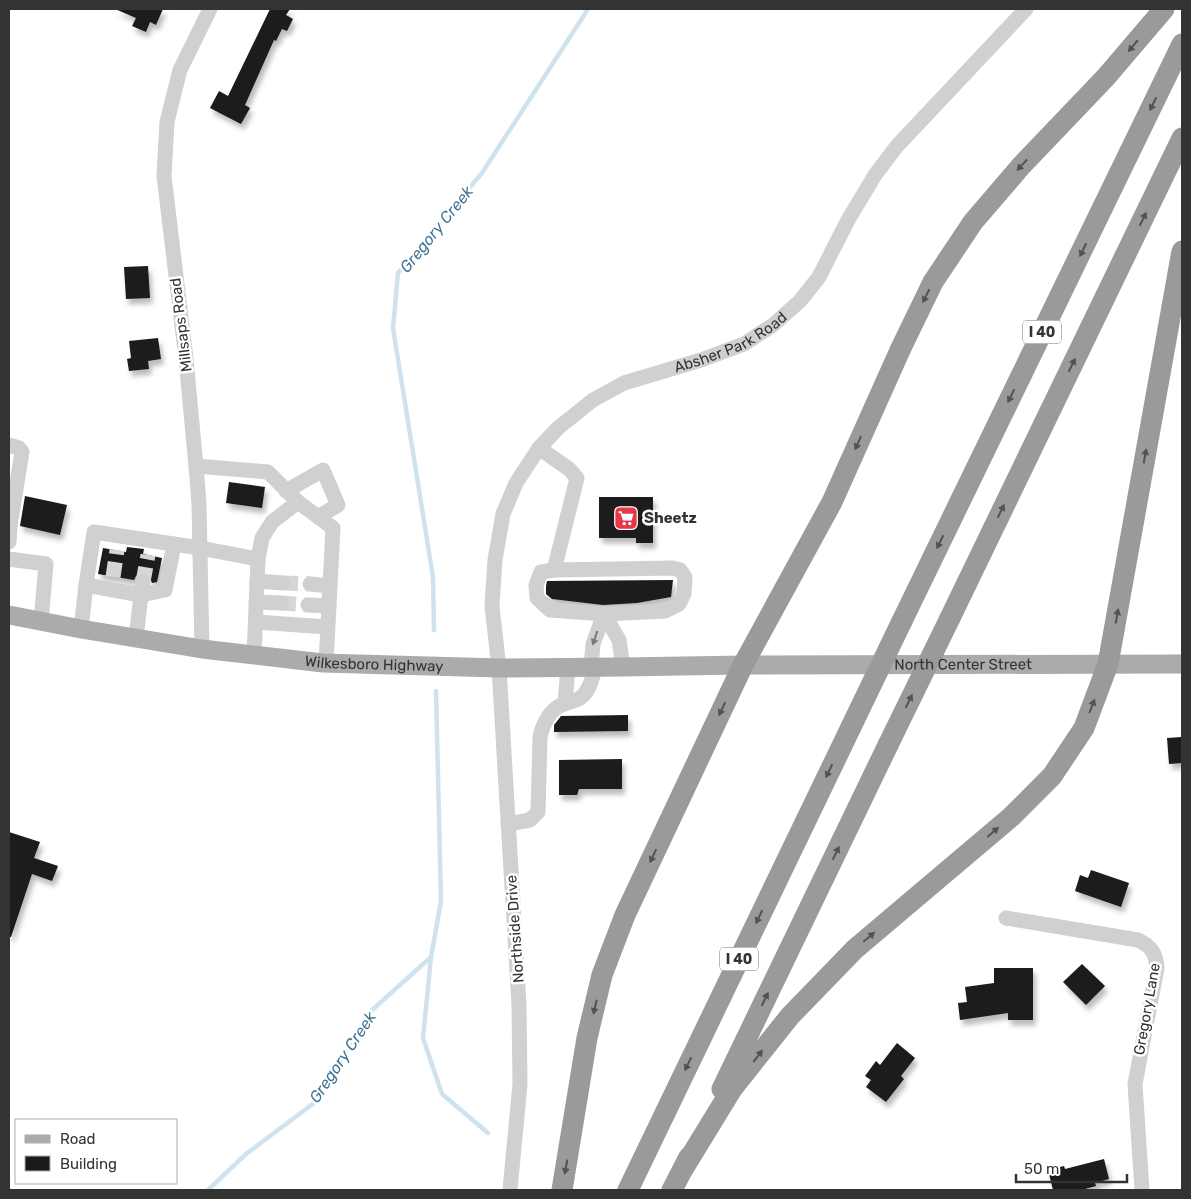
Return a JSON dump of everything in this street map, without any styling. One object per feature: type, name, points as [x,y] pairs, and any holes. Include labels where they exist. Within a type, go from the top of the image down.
[{"type":"highway","points":[[562,1190],[587,1038],[602,975],[625,915],[743,664],[832,502],[901,348],[933,282],[973,222],[1021,166],[1106,77],[1164,9]]},
{"type":"highway","name":"I 40","points":[[628,1190],[850,727],[1182,44]]},
{"type":"highway","name":"I 40","points":[[672,1190],[1182,138]]},
{"type":"highway","points":[[683,1169],[732,1090],[790,1016],[855,949],[1004,824],[1052,776],[1084,728],[1108,664],[1182,251]]},
{"type":"main road","name":"Wilkesboro Highway","points":[[9,615],[40,622],[202,649],[326,663],[499,668],[623,668],[743,664]]},
{"type":"main road","name":"North Center Street","points":[[743,664],[1182,664]]},
{"type":"street","name":"Millsaps Road","points":[[202,649],[199,504],[196,466],[186,359],[164,176],[167,122],[180,70],[210,9]]},
{"type":"street","name":"Absher Park Road","points":[[499,668],[492,606],[495,560],[503,514],[516,483],[539,448],[558,428],[593,400],[624,383],[701,360],[744,344],[773,325],[800,301],[819,277],[848,220],[875,175],[897,146],[1026,9]]},
{"type":"street","points":[[9,445],[19,448],[22,452],[9,526],[9,542]]},
{"type":"street","points":[[539,448],[569,469],[577,478],[554,570]]},
{"type":"street","points":[[196,466],[268,472],[298,502],[333,528],[326,663]]},
{"type":"street","points":[[286,491],[323,470],[338,505],[318,517]]},
{"type":"street","points":[[254,655],[258,559],[262,538],[272,522],[298,502]]},
{"type":"street","points":[[81,629],[94,532],[119,543],[149,548],[174,544],[258,559]]},
{"type":"street","points":[[86,586],[112,583],[165,590],[174,544]]},
{"type":"street","points":[[9,559],[46,564],[40,622]]},
{"type":"street","points":[[672,568],[680,570],[685,576],[684,594],[679,604],[665,611],[604,614],[550,610],[537,598],[536,585],[541,572],[554,570],[672,568]]},
{"type":"street","points":[[257,581],[283,583]]},
{"type":"street","points":[[310,584],[330,586]]},
{"type":"street","points":[[136,638],[142,588]]},
{"type":"street","points":[[256,602],[281,603]]},
{"type":"street","points":[[308,605],[329,606]]},
{"type":"street","points":[[508,824],[530,820],[538,812],[542,726],[559,706],[580,698],[589,688],[593,667],[593,644],[604,614]]},
{"type":"street","points":[[604,614],[619,640],[623,668]]},
{"type":"street","points":[[256,622],[328,627]]},
{"type":"street","points":[[565,704],[568,667]]},
{"type":"street","name":"Northside Drive","points":[[499,668],[519,1005],[520,1084],[510,1190]]},
{"type":"street","name":"Gregory Lane","points":[[1006,918],[1138,940],[1149,945],[1156,955],[1157,968],[1134,1084],[1142,1190]]},
{"type":"building","points":[[115,9],[163,9],[156,25],[150,22],[146,32],[132,26],[136,18]]},
{"type":"building","points":[[270,9],[290,9],[286,15],[293,19],[287,31],[282,29],[276,41],[274,40],[245,105],[250,108],[241,124],[210,108],[219,91],[228,96]]},
{"type":"building","points":[[148,266],[150,298],[126,299],[124,267]]},
{"type":"building","points":[[158,338],[161,359],[148,361],[149,369],[129,371],[127,359],[131,358],[129,341]]},
{"type":"building","points":[[229,482],[265,487],[262,508],[226,503]]},
{"type":"building","points":[[25,496],[67,505],[60,535],[20,526]]},
{"type":"building","name":"Sheetz","points":[[599,497],[653,497],[653,543],[636,543],[636,538],[599,538]]},
{"type":"building","points":[[127,547],[144,549],[143,554],[162,558],[157,582],[152,583],[149,575],[144,573],[136,576],[134,580],[98,574],[103,548],[126,552]]},
{"type":"building","points":[[673,580],[671,597],[637,603],[603,605],[552,599],[546,594],[547,581]]},
{"type":"building","points":[[628,715],[628,731],[554,732],[554,725],[561,716]]},
{"type":"building","points":[[1182,737],[1182,763],[1169,764],[1167,738]]},
{"type":"building","points":[[622,759],[622,789],[579,789],[577,795],[559,795],[559,760]]},
{"type":"building","points":[[9,832],[40,842],[34,858],[58,866],[52,881],[32,874],[11,937],[9,937]]},
{"type":"building","points":[[1091,870],[1129,883],[1121,907],[1075,891],[1080,875],[1088,878]]},
{"type":"building","points":[[1082,964],[1105,986],[1086,1005],[1063,982]]},
{"type":"building","points":[[994,968],[1033,968],[1033,1020],[1008,1020],[1008,1013],[960,1020],[958,1003],[967,1002],[965,987],[994,983]]},
{"type":"building","points":[[897,1043],[915,1058],[901,1076],[904,1079],[886,1102],[866,1087],[871,1080],[865,1076],[876,1061],[880,1065]]},
{"type":"building","points":[[1104,1159],[1109,1179],[1095,1183],[1096,1186],[1081,1190],[1053,1190],[1048,1170],[1064,1166],[1065,1169]]},
{"type":"waterway","name":"Gregory Creek","points":[[434,630],[433,577],[393,328],[398,273],[482,173],[588,9]]},
{"type":"waterway","name":"Gregory Creek","points":[[208,1190],[246,1154],[314,1103],[371,1011],[431,957],[441,901],[436,691]]},
{"type":"waterway","points":[[431,957],[423,1038],[442,1094],[488,1133]]},
{"type":"tunnel","points":[[113,577],[117,550]]},
{"type":"tunnel","points":[[143,582],[148,555]]},
{"type":"tunnel","points":[[283,583],[310,584]]},
{"type":"tunnel","points":[[281,603],[308,605]]},
{"type":"place","name":"Sheetz","points":[[626,518]]}]
